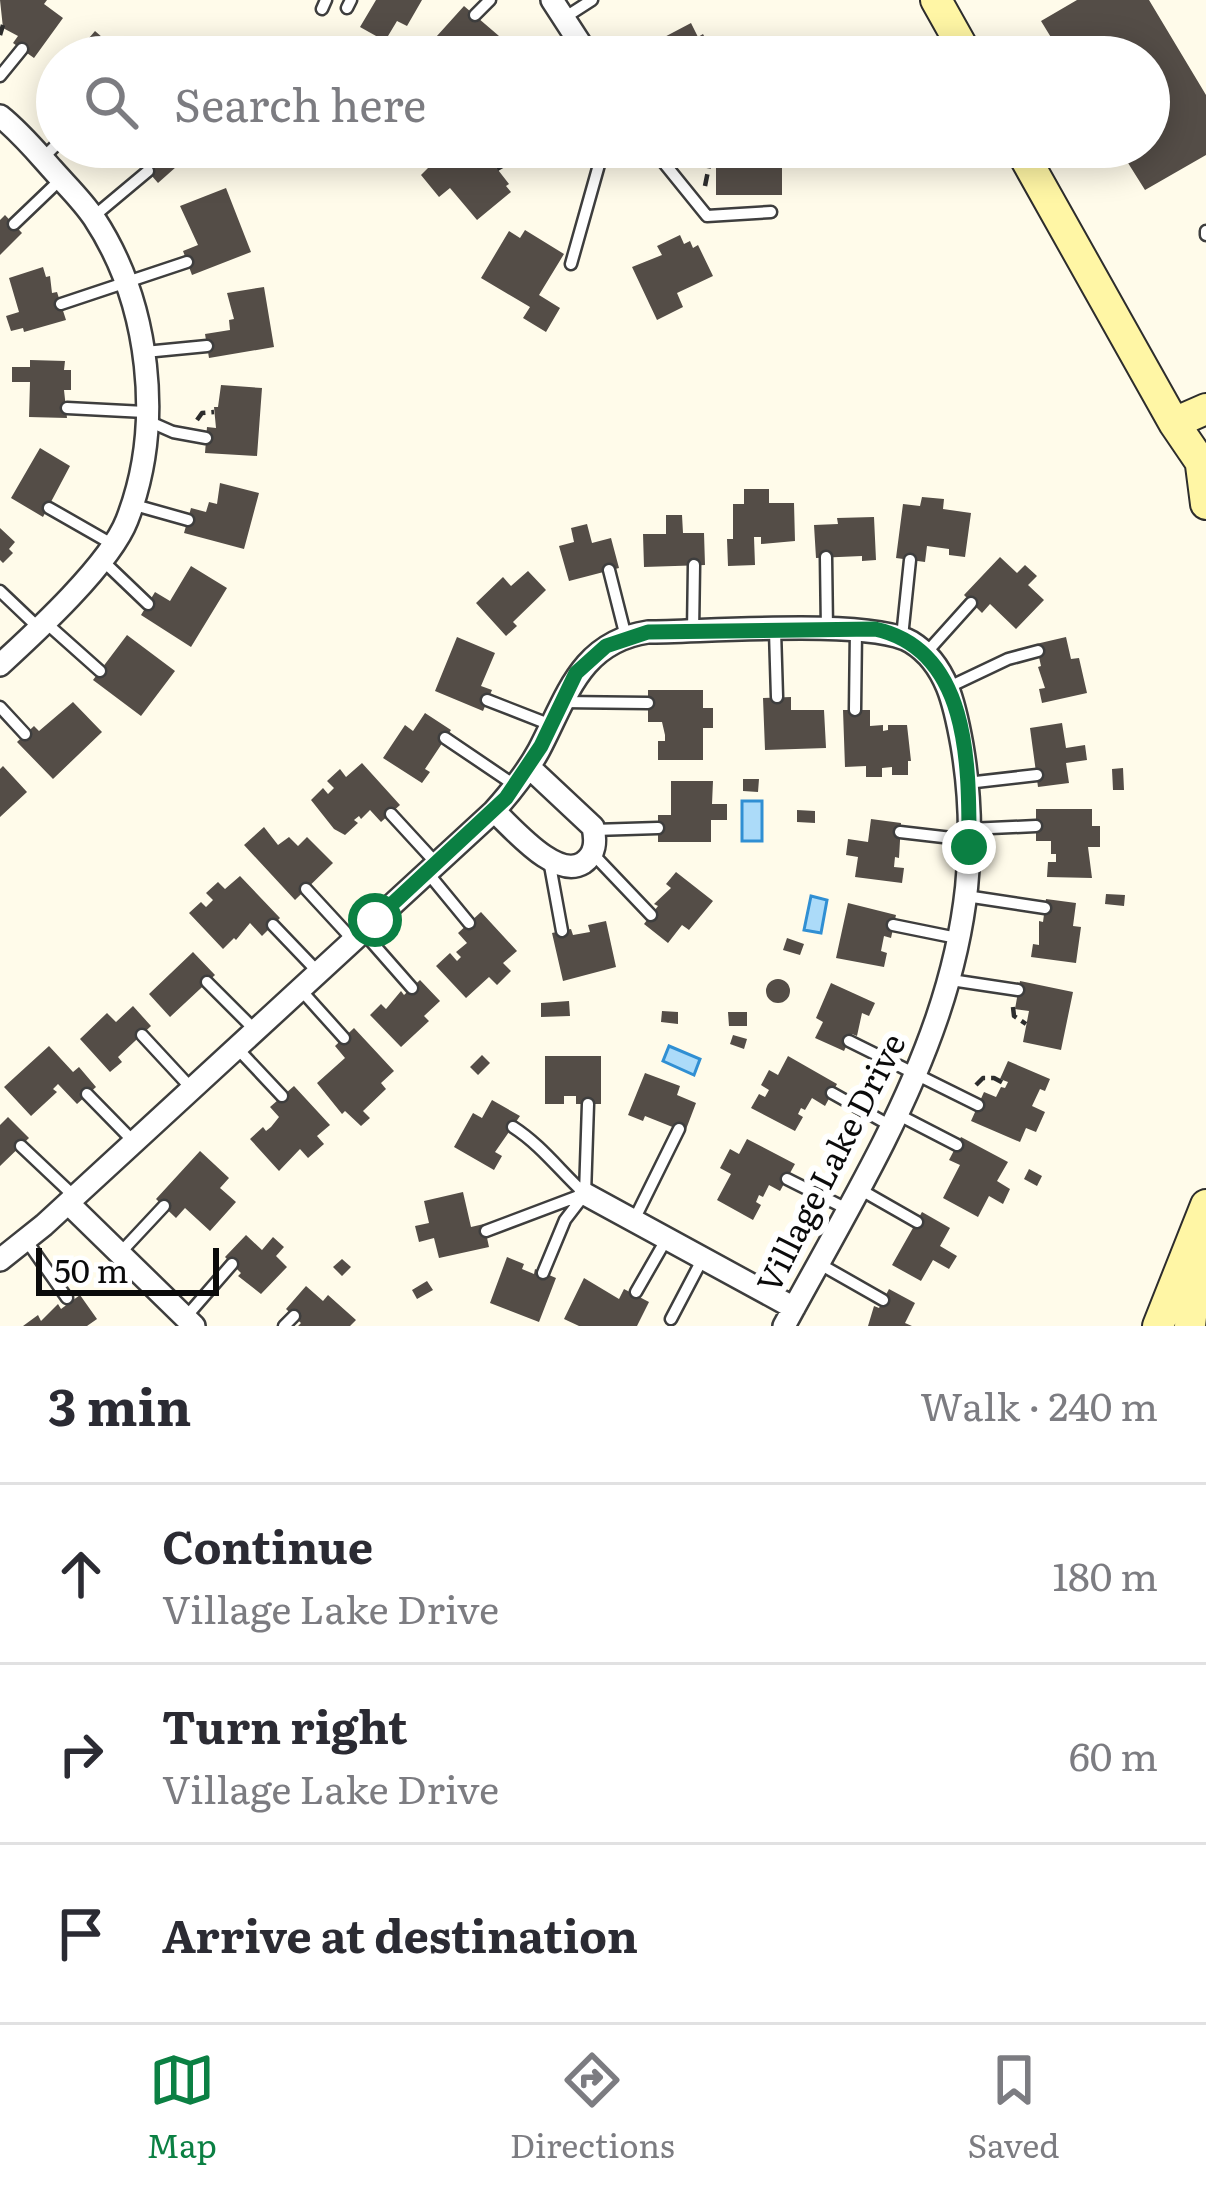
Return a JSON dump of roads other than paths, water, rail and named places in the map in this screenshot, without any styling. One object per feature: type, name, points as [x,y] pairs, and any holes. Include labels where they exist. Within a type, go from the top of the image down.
[{"type":"street","points":[[936,0],[956,36]]},
{"type":"street","points":[[558,9],[575,36]]},
{"type":"street","points":[[0,116],[36,142]]},
{"type":"street","points":[[0,665],[42,625],[126,523],[145,454],[145,352],[125,285],[93,217],[57,168]]},
{"type":"street","points":[[1031,168],[1174,423],[1204,466],[1206,504]]},
{"type":"street","points":[[1174,423],[1206,409]]},
{"type":"street","name":"Village Lake Drive","points":[[626,637],[875,629],[926,653],[949,687],[967,784],[969,835],[966,896],[951,980],[917,1076],[789,1317]]},
{"type":"street","points":[[0,1260],[494,811],[522,776],[576,673],[590,657],[626,637]]},
{"type":"street","points":[[494,811],[549,860],[570,867],[583,863],[593,842],[522,776]]},
{"type":"street","points":[[585,1194],[703,1258],[789,1317]]},
{"type":"street","points":[[71,1200],[118,1254],[190,1322]]},
{"type":"street","points":[[1158,1326],[1203,1213]]},
{"type":"street","points":[[1190,1326],[1203,1213]]},
{"type":"lane","points":[[475,15],[490,0]]},
{"type":"lane","points":[[558,9],[592,0]]},
{"type":"lane","points":[[0,76],[22,49]]},
{"type":"lane","points":[[571,264],[598,168]]},
{"type":"lane","points":[[668,168],[707,216],[771,212]]},
{"type":"lane","points":[[93,217],[148,171]]},
{"type":"lane","points":[[14,224],[61,179]]},
{"type":"lane","points":[[61,304],[187,262]]},
{"type":"lane","points":[[145,352],[207,346]]},
{"type":"lane","points":[[67,408],[145,416],[173,432],[206,438]]},
{"type":"lane","points":[[131,504],[188,520]]},
{"type":"lane","points":[[49,508],[106,552],[148,604]]},
{"type":"lane","points":[[826,557],[827,630]]},
{"type":"lane","points":[[902,638],[910,560]]},
{"type":"lane","points":[[693,632],[694,565]]},
{"type":"lane","points":[[610,570],[626,637]]},
{"type":"lane","points":[[0,591],[100,671]]},
{"type":"lane","points":[[926,653],[971,603]]},
{"type":"lane","points":[[855,710],[856,630]]},
{"type":"lane","points":[[775,631],[777,697]]},
{"type":"lane","points":[[949,687],[1008,658],[1038,651]]},
{"type":"lane","points":[[487,700],[551,725]]},
{"type":"lane","points":[[562,702],[648,703]]},
{"type":"lane","points":[[0,707],[26,734]]},
{"type":"lane","points":[[445,739],[522,776]]},
{"type":"lane","points":[[967,784],[1037,775]]},
{"type":"lane","points":[[391,814],[469,923]]},
{"type":"lane","points":[[900,832],[969,835],[1036,826]]},
{"type":"lane","points":[[651,915],[593,842],[658,828]]},
{"type":"lane","points":[[549,860],[562,931]]},
{"type":"lane","points":[[306,889],[412,988]]},
{"type":"lane","points":[[966,896],[1045,908]]},
{"type":"lane","points":[[273,925],[318,972]]},
{"type":"lane","points":[[893,925],[960,939]]},
{"type":"lane","points":[[951,980],[1018,990]]},
{"type":"lane","points":[[207,982],[255,1030]]},
{"type":"lane","points":[[300,989],[344,1038]]},
{"type":"lane","points":[[142,1035],[192,1088]]},
{"type":"lane","points":[[849,1041],[978,1105]]},
{"type":"lane","points":[[236,1047],[282,1096]]},
{"type":"lane","points":[[832,1093],[957,1144]]},
{"type":"lane","points":[[87,1094],[134,1142]]},
{"type":"lane","points":[[543,1273],[565,1220],[585,1194],[588,1104]]},
{"type":"lane","points":[[513,1127],[542,1145],[555,1166],[585,1194]]},
{"type":"lane","points":[[634,1220],[679,1130]]},
{"type":"lane","points":[[21,1146],[71,1200]]},
{"type":"lane","points":[[787,1179],[847,1209]]},
{"type":"lane","points":[[858,1188],[916,1222]]},
{"type":"lane","points":[[486,1231],[585,1194]]},
{"type":"lane","points":[[118,1254],[164,1206]]},
{"type":"lane","points":[[636,1292],[667,1238]]},
{"type":"lane","points":[[26,1240],[67,1298]]},
{"type":"lane","points":[[670,1319],[703,1258]]},
{"type":"lane","points":[[818,1262],[883,1300]]},
{"type":"lane","points":[[190,1322],[232,1264]]},
{"type":"water","points":[[742,801],[762,801],[762,841],[742,841]]},
{"type":"water","points":[[811,896],[827,900],[821,933],[804,930]]},
{"type":"water","points":[[669,1046],[700,1059],[694,1075],[663,1061]]}]
